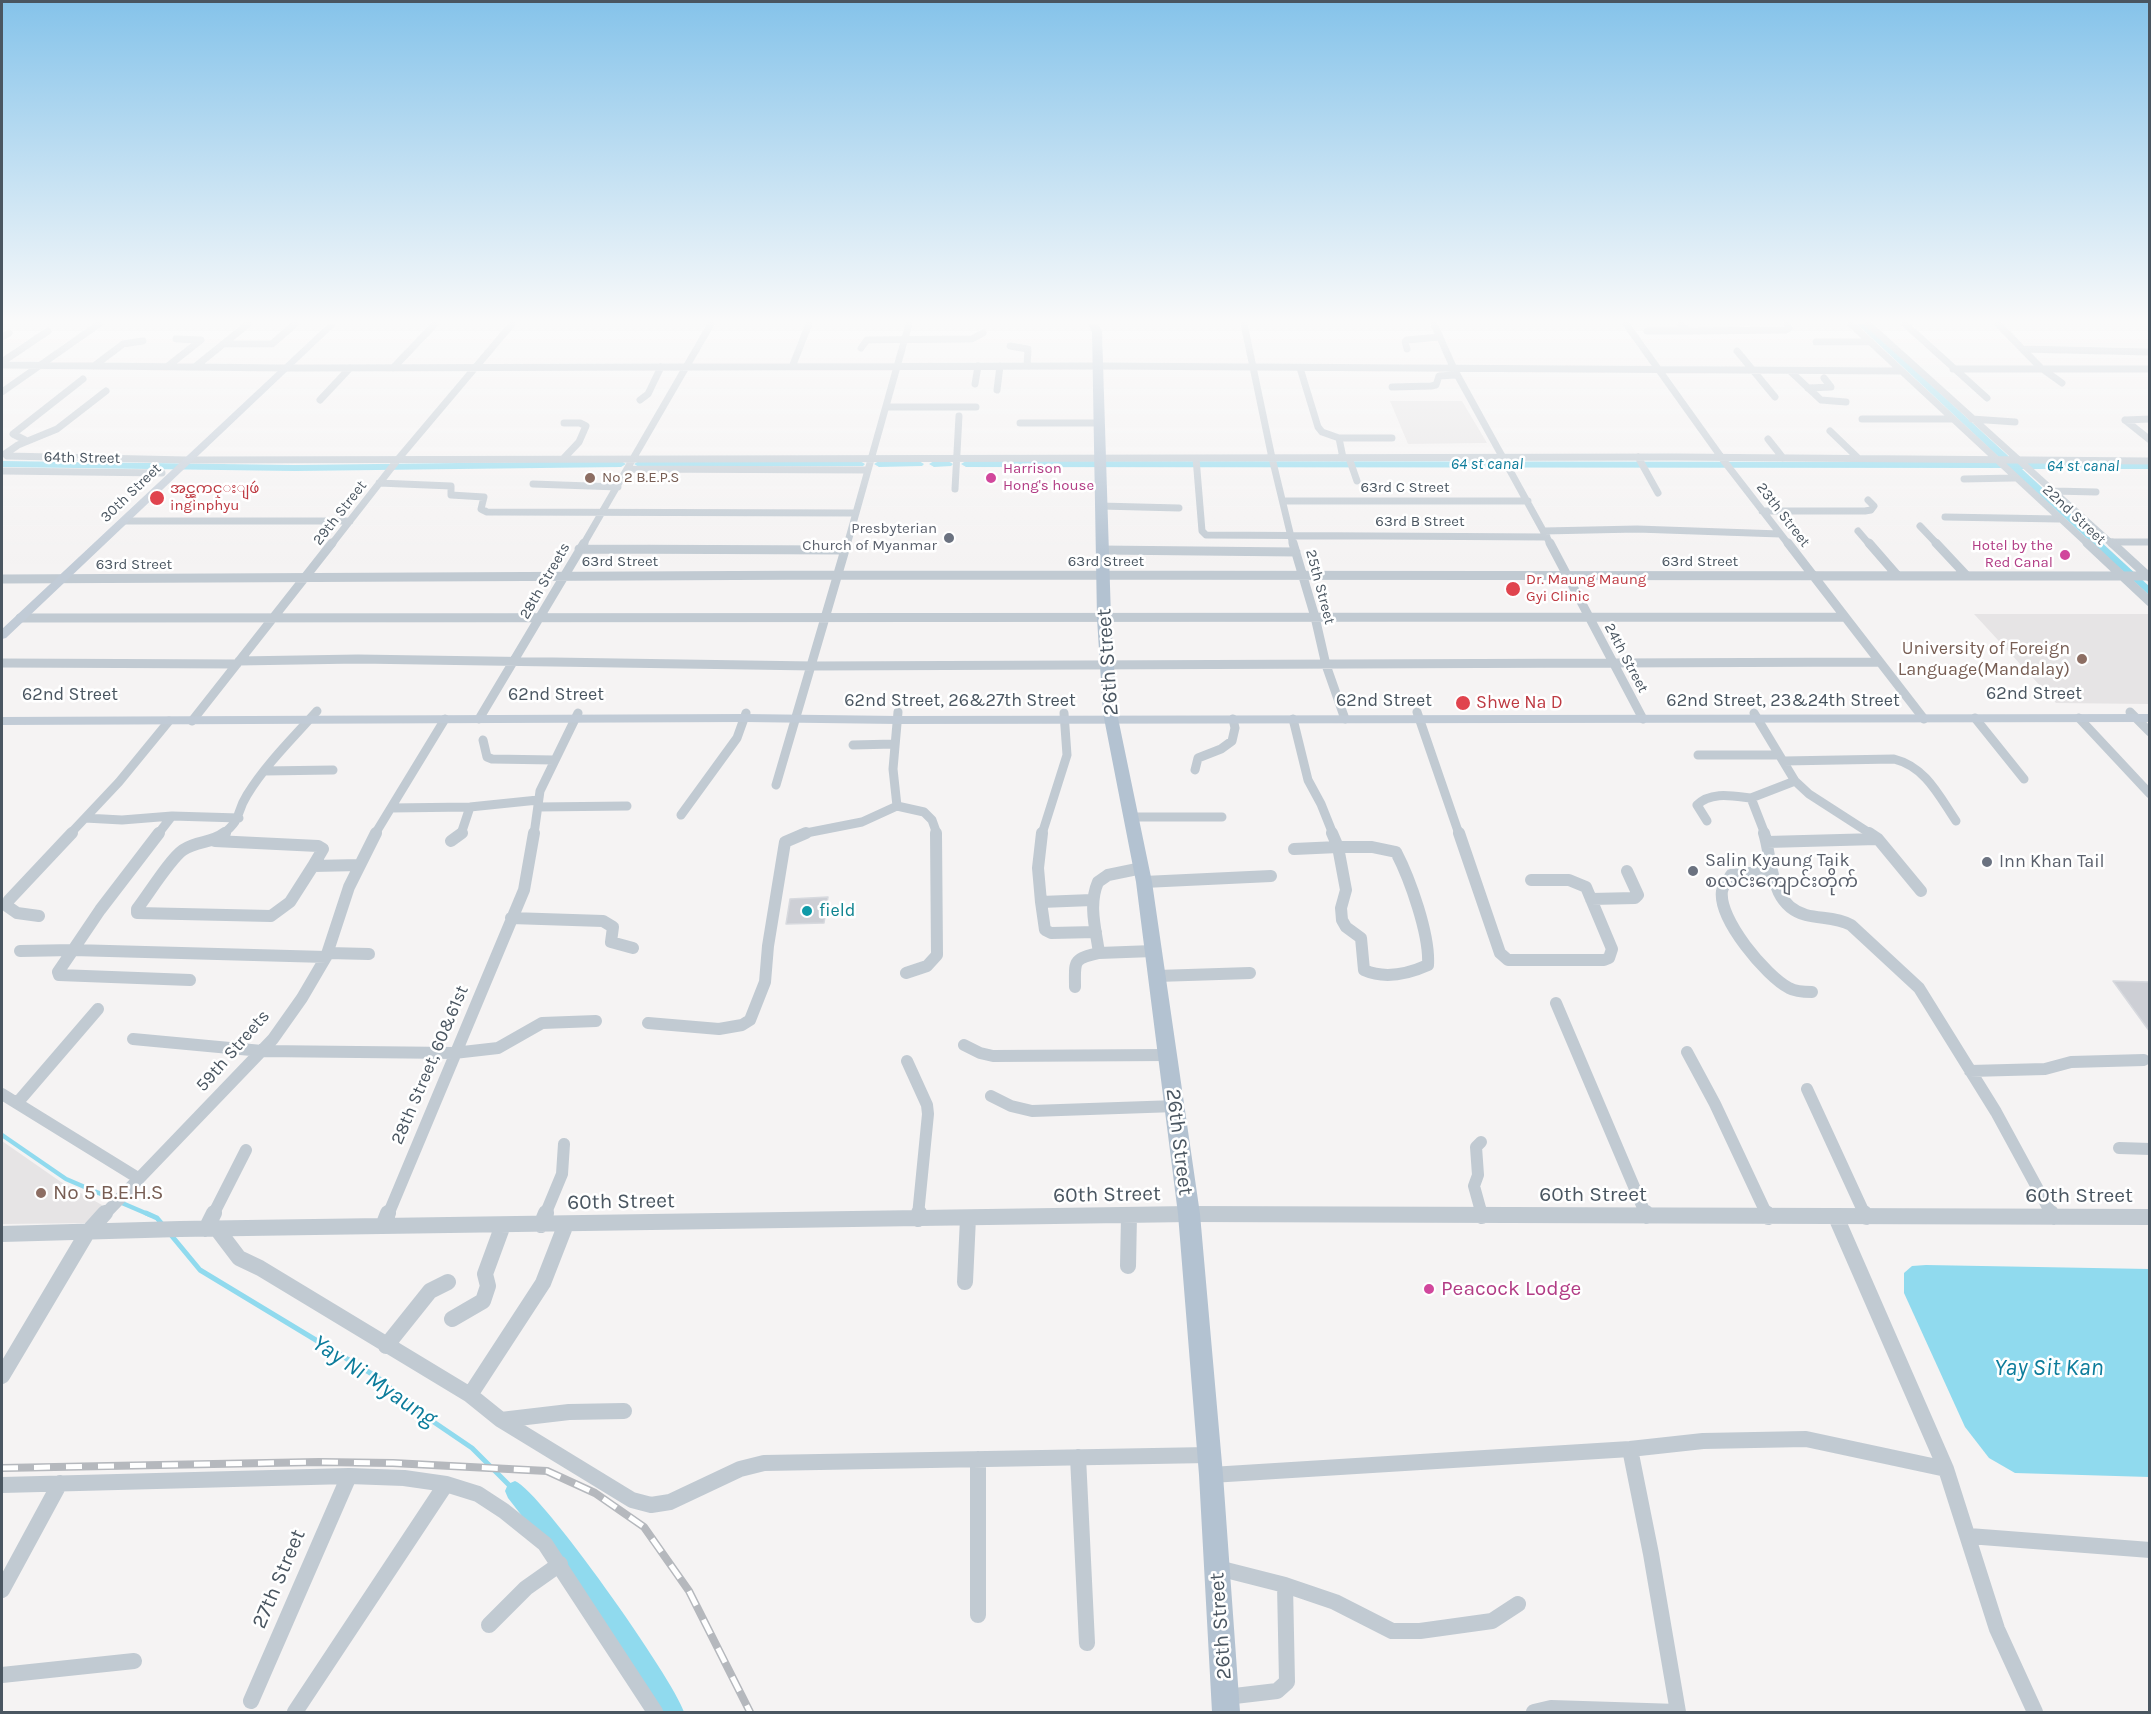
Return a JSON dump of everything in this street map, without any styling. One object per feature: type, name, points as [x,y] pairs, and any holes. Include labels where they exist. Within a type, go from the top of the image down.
[{"type":"main road","name":"30th Street","points":[[2,635],[124,521],[175,465],[237,404]]},
{"type":"main road","name":"30th Street","points":[[2,624],[48,579],[245,404]]},
{"type":"main road","points":[[1099,404],[1100,462]]},
{"type":"main road","name":"26th Street","points":[[1100,462],[1104,618],[1111,716],[1143,875],[1189,1214],[1210,1465],[1226,1705]]},
{"type":"main road","name":"62nd Street","points":[[2,712],[195,716],[482,716]]},
{"type":"main road","name":"62nd Street","points":[[1921,716],[2079,718],[2138,716],[2150,712]]},
{"type":"main road","name":"62nd Street","points":[[2,721],[168,721],[195,716]]},
{"type":"main road","name":"62nd Street","points":[[313,716],[445,719],[482,716]]},
{"type":"main road","name":"62nd Street, 26&27th Street","points":[[482,716],[1111,716],[1233,719]]},
{"type":"main road","points":[[1111,716],[1345,716]]},
{"type":"main road","name":"62nd Street","points":[[1233,719],[1345,716],[1641,716]]},
{"type":"main road","name":"62nd Street, 23&24th Street","points":[[1641,716],[1921,716]]},
{"type":"main road","name":"62nd Street","points":[[1921,716],[2138,716]]},
{"type":"street","points":[[25,440],[13,435],[52,404]]},
{"type":"street","points":[[89,404],[57,429],[25,440],[5,454],[6,456],[175,465]]},
{"type":"street","name":"29th Street","points":[[195,716],[395,463],[445,404]]},
{"type":"street","name":"28th Streets","points":[[482,716],[666,404]]},
{"type":"street","name":"25th Street","points":[[1262,404],[1273,461],[1293,535],[1301,576],[1315,617],[1326,664],[1345,716]]},
{"type":"street","points":[[1311,404],[1318,427],[1322,432],[1339,438],[1392,438]]},
{"type":"street","name":"24th Street","points":[[1474,404],[1546,534],[1641,716]]},
{"type":"street","name":"23th Street","points":[[1683,404],[1762,511],[1921,716]]},
{"type":"street","name":"22nd Street","points":[[1935,404],[2150,602]]},
{"type":"street","name":"22nd Street","points":[[1956,404],[2149,576]]},
{"type":"street","points":[[776,785],[813,666],[886,406],[976,407]]},
{"type":"street","points":[[955,489],[959,416]]},
{"type":"street","points":[[1862,419],[1951,419]]},
{"type":"street","points":[[1972,419],[2014,422]]},
{"type":"street","points":[[2150,419],[2125,420],[2150,440]]},
{"type":"street","points":[[563,459],[579,442],[586,426],[580,423],[564,423]]},
{"type":"street","points":[[1020,423],[1100,423]]},
{"type":"street","points":[[1830,431],[1857,458]]},
{"type":"street","points":[[1339,438],[1357,482]]},
{"type":"street","points":[[1768,440],[1783,458]]},
{"type":"street","name":"64th Street","points":[[2,471],[175,465],[563,459],[632,463],[1724,461],[1783,458],[1996,459],[2019,462],[2150,461]]},
{"type":"street","name":"63rd B Street","points":[[1196,461],[1204,534],[1546,534],[1637,529],[1780,534]]},
{"type":"street","points":[[1640,461],[1658,493]]},
{"type":"street","points":[[632,463],[869,463]]},
{"type":"street","points":[[1964,479],[2014,478]]},
{"type":"street","points":[[379,483],[451,486],[451,495],[484,497],[481,509],[487,512],[855,513]]},
{"type":"street","points":[[533,484],[618,487]]},
{"type":"street","points":[[2053,491],[2096,492]]},
{"type":"street","points":[[1762,511],[1865,511],[1871,510],[1874,506],[1868,500]]},
{"type":"street","name":"63rd C Street","points":[[1283,501],[1528,501]]},
{"type":"street","points":[[1101,506],[1179,508]]},
{"type":"street","points":[[1946,517],[2058,519]]},
{"type":"street","points":[[124,521],[350,521]]},
{"type":"street","points":[[1920,526],[1966,575]]},
{"type":"street","points":[[1858,531],[1896,574]]},
{"type":"street","points":[[2111,542],[2150,542]]},
{"type":"street","points":[[579,549],[845,550]]},
{"type":"street","points":[[1102,550],[1296,552]]},
{"type":"street","name":"63rd Street","points":[[2,579],[838,575],[1896,574],[2149,576]]},
{"type":"street","points":[[20,618],[1845,617]]},
{"type":"street","points":[[2,663],[358,659],[813,666],[1880,662]]},
{"type":"street","points":[[214,841],[239,818],[240,808],[247,795],[313,716]]},
{"type":"street","name":"28th Street, 60&61st","points":[[382,1226],[527,879],[542,783],[577,716]]},
{"type":"street","points":[[681,815],[737,738],[745,716]]},
{"type":"street","points":[[897,716],[893,769],[897,806]]},
{"type":"street","points":[[1064,716],[1067,755],[1041,837],[1038,868],[1042,928],[1052,933],[1096,932]]},
{"type":"street","points":[[1418,716],[1500,953],[1508,960],[1517,961],[1604,960],[1609,957],[1612,949],[1586,887],[1576,881],[1531,880]]},
{"type":"street","points":[[1755,716],[1795,781],[1809,794],[1878,839],[1921,891]]},
{"type":"street","points":[[2138,716],[2150,732]]},
{"type":"street","points":[[1975,718],[2024,779]]},
{"type":"street","points":[[2079,718],[2150,794]]},
{"type":"street","name":"59th Streets","points":[[3,1374],[87,1233],[262,1051],[302,998],[327,955],[350,887],[360,865],[391,808],[445,719]]},
{"type":"street","points":[[1195,770],[1198,758],[1232,743],[1236,738],[1237,728],[1233,719]]},
{"type":"street","points":[[1293,719],[1308,780],[1321,804],[1338,848],[1346,890],[1341,908],[1342,920],[1346,927],[1361,938],[1364,970],[1371,974],[1418,971],[1428,965],[1429,950],[1396,852],[1380,847],[1338,848],[1294,849]]},
{"type":"street","points":[[39,916],[11,911],[7,906],[9,900],[119,782],[168,721]]},
{"type":"street","points":[[483,740],[487,757],[492,759],[555,760]]},
{"type":"street","points":[[853,746],[894,744]]},
{"type":"street","points":[[1698,755],[1894,759],[1909,763],[1922,772],[1956,820]]},
{"type":"street","points":[[266,771],[333,770]]},
{"type":"street","points":[[1707,821],[1697,805],[1701,800],[1715,796],[1751,798],[1795,781]]},
{"type":"street","points":[[1751,798],[1767,842],[1760,871]]},
{"type":"street","points":[[391,808],[538,803],[627,806]]},
{"type":"street","points":[[648,1023],[719,1029],[742,1025],[750,1020],[765,982],[768,946],[785,842],[805,833],[868,821],[897,806],[926,812],[932,817],[937,836],[937,956],[933,962],[923,968],[906,973]]},
{"type":"street","points":[[451,841],[462,834],[470,807]]},
{"type":"street","points":[[85,818],[122,820],[172,816],[239,818]]},
{"type":"street","points":[[172,816],[100,910],[58,972],[59,975],[190,980]]},
{"type":"street","points":[[1132,817],[1222,817]]},
{"type":"street","points":[[1767,842],[1878,839]]},
{"type":"street","points":[[214,841],[318,846],[323,849],[280,913],[271,916],[137,913],[137,909],[181,851],[199,842],[214,841]]},
{"type":"street","points":[[313,866],[360,865]]},
{"type":"street","points":[[1591,899],[1635,898],[1638,895],[1627,871]]},
{"type":"street","points":[[1760,871],[1731,875],[1721,892],[1731,923],[1746,945],[1778,980],[1791,989],[1812,992]]},
{"type":"street","points":[[1760,871],[1775,886],[1789,906],[1797,912],[1845,921],[1919,988],[1996,1112],[2053,1217]]},
{"type":"street","points":[[1099,952],[1092,900],[1093,888],[1102,878],[1143,875],[1271,876]]},
{"type":"street","points":[[1041,902],[1092,900]]},
{"type":"street","points":[[511,918],[603,921],[613,927],[611,942],[633,948]]},
{"type":"street","points":[[20,951],[369,954]]},
{"type":"street","points":[[1075,987],[1075,963],[1080,957],[1099,952],[1153,951]]},
{"type":"street","points":[[1157,976],[1250,973]]},
{"type":"street","points":[[1556,1003],[1647,1216]]},
{"type":"street","points":[[18,1102],[98,1010]]},
{"type":"street","points":[[134,1040],[262,1051],[454,1053],[498,1048],[542,1023],[596,1021]]},
{"type":"street","points":[[964,1044],[980,1053],[993,1056],[1167,1055]]},
{"type":"street","points":[[1687,1052],[1715,1104],[1768,1217]]},
{"type":"street","points":[[1970,1071],[2016,1071],[2053,1068],[2071,1062],[2144,1060]]},
{"type":"street","points":[[907,1061],[928,1114],[918,1219]]},
{"type":"street","points":[[1807,1089],[1866,1217]]},
{"type":"street","points":[[2,1094],[138,1178]]},
{"type":"street","points":[[991,1096],[1011,1106],[1032,1111],[1176,1106]]},
{"type":"street","points":[[1481,1142],[1476,1147],[1478,1175],[1474,1186],[1482,1216]]},
{"type":"street","points":[[541,1224],[562,1174],[564,1144]]},
{"type":"street","points":[[2119,1148],[2150,1149]]},
{"type":"street","points":[[246,1150],[212,1228],[239,1258],[260,1268],[470,1395],[501,1420],[632,1500],[651,1505],[670,1502],[740,1469],[764,1463],[1078,1457],[1210,1465],[1630,1449],[1703,1441],[1806,1439],[1946,1469]]},
{"type":"street","name":"60th Street","points":[[2,1234],[137,1232],[212,1228],[1189,1214],[2150,1218]]},
{"type":"street","points":[[1128,1266],[1129,1216]]},
{"type":"street","points":[[1836,1217],[1946,1469],[1997,1629],[2036,1713]]},
{"type":"street","points":[[965,1282],[968,1218]]},
{"type":"street","points":[[470,1395],[543,1282],[566,1224]]},
{"type":"street","points":[[452,1319],[483,1301],[488,1286],[485,1274],[503,1225]]},
{"type":"street","points":[[386,1346],[430,1291],[448,1282]]},
{"type":"street","points":[[501,1420],[569,1412],[624,1411]]},
{"type":"street","points":[[1534,1713],[1551,1707],[1678,1712],[1651,1554],[1630,1449]]},
{"type":"street","points":[[1078,1457],[1087,1643]]},
{"type":"street","points":[[978,1459],[978,1615]]},
{"type":"street","points":[[2,1485],[349,1476],[404,1478],[446,1484],[478,1494],[504,1511],[545,1544],[656,1713]]},
{"type":"street","name":"27th Street","points":[[251,1701],[349,1476]]},
{"type":"street","points":[[2,1590],[60,1483]]},
{"type":"street","points":[[295,1713],[446,1484]]},
{"type":"street","points":[[1969,1536],[2150,1550]]},
{"type":"street","points":[[489,1626],[523,1591],[560,1564]]},
{"type":"street","points":[[1217,1568],[1285,1585],[1335,1602],[1392,1631],[1492,1621],[1518,1604]]},
{"type":"street","points":[[1226,1705],[1277,1691],[1287,1682],[1285,1585]]},
{"type":"street","points":[[2,1675],[134,1661]]},
{"type":"shaded area","points":[[1391,404],[1464,404],[1487,443],[1408,444]]},
{"type":"shaded area","name":"University of Foreign Language(Mandalay)","points":[[1974,614],[2149,614],[2149,704],[2056,703]]},
{"type":"shaded area","name":"No 5 B.E.H.S","points":[[2,1141],[61,1182],[102,1205],[90,1223],[2,1224]]},
{"type":"water","name":"Yay Sit Kan","points":[[1912,1266],[2149,1269],[2149,1477],[2015,1473],[1989,1458],[1965,1427],[1904,1293],[1904,1273]]},
{"type":"building","name":"field","points":[[828,897],[824,923],[786,924],[790,899]]},
{"type":"building","points":[[2113,981],[2150,982],[2150,1032]]},
{"type":"waterway","points":[[1947,404],[2150,593]]},
{"type":"waterway","points":[[2,464],[295,468],[621,464]]},
{"type":"waterway","points":[[639,464],[860,464]]},
{"type":"waterway","points":[[879,464],[919,464]]},
{"type":"waterway","points":[[934,464],[948,464]]},
{"type":"waterway","name":"64 st canal","points":[[966,464],[2009,465]]},
{"type":"waterway","name":"64 st canal","points":[[2016,466],[2150,466]]},
{"type":"waterway","name":"Yay Ni Myaung","points":[[2,1135],[66,1179],[150,1215]]},
{"type":"waterway","name":"Yay Ni Myaung","points":[[146,1213],[157,1218],[162,1224]]},
{"type":"waterway","name":"Yay Ni Myaung","points":[[171,1235],[200,1270],[377,1377],[419,1412],[472,1448],[515,1491]]},
{"type":"waterway","name":"Yay Ni Myaung","points":[[515,1491],[559,1544],[599,1598],[673,1712]]},
{"type":"railway","points":[[2,1468],[319,1462],[393,1463],[547,1471],[595,1493],[644,1527],[689,1591],[750,1712]]},
{"type":"place","name":"No 2 B.E.P.S","points":[[590,478]]},
{"type":"place","name":"Harrison Hong's house","points":[[991,478]]},
{"type":"place","name":"အင္ၾကင္းျဖဴ inginphyu","points":[[157,498]]},
{"type":"place","name":"Presbyterian Church of Myanmar","points":[[949,538]]},
{"type":"place","name":"Hotel by the Red Canal","points":[[2065,555]]},
{"type":"place","name":"Dr. Maung Maung Gyi Clinic","points":[[1513,589]]},
{"type":"place","name":"University of Foreign Language(Mandalay)","points":[[2082,659]]},
{"type":"place","name":"Shwe Na D","points":[[1463,703]]},
{"type":"place","name":"Inn Khan Tail","points":[[1987,862]]},
{"type":"place","name":"Salin Kyaung Taik စလင်းကျောင်းတိုက်","points":[[1693,871]]},
{"type":"place","name":"field","points":[[807,911]]},
{"type":"place","name":"No 5 B.E.H.S","points":[[41,1193]]},
{"type":"place","name":"Peacock Lodge","points":[[1429,1289]]}]
